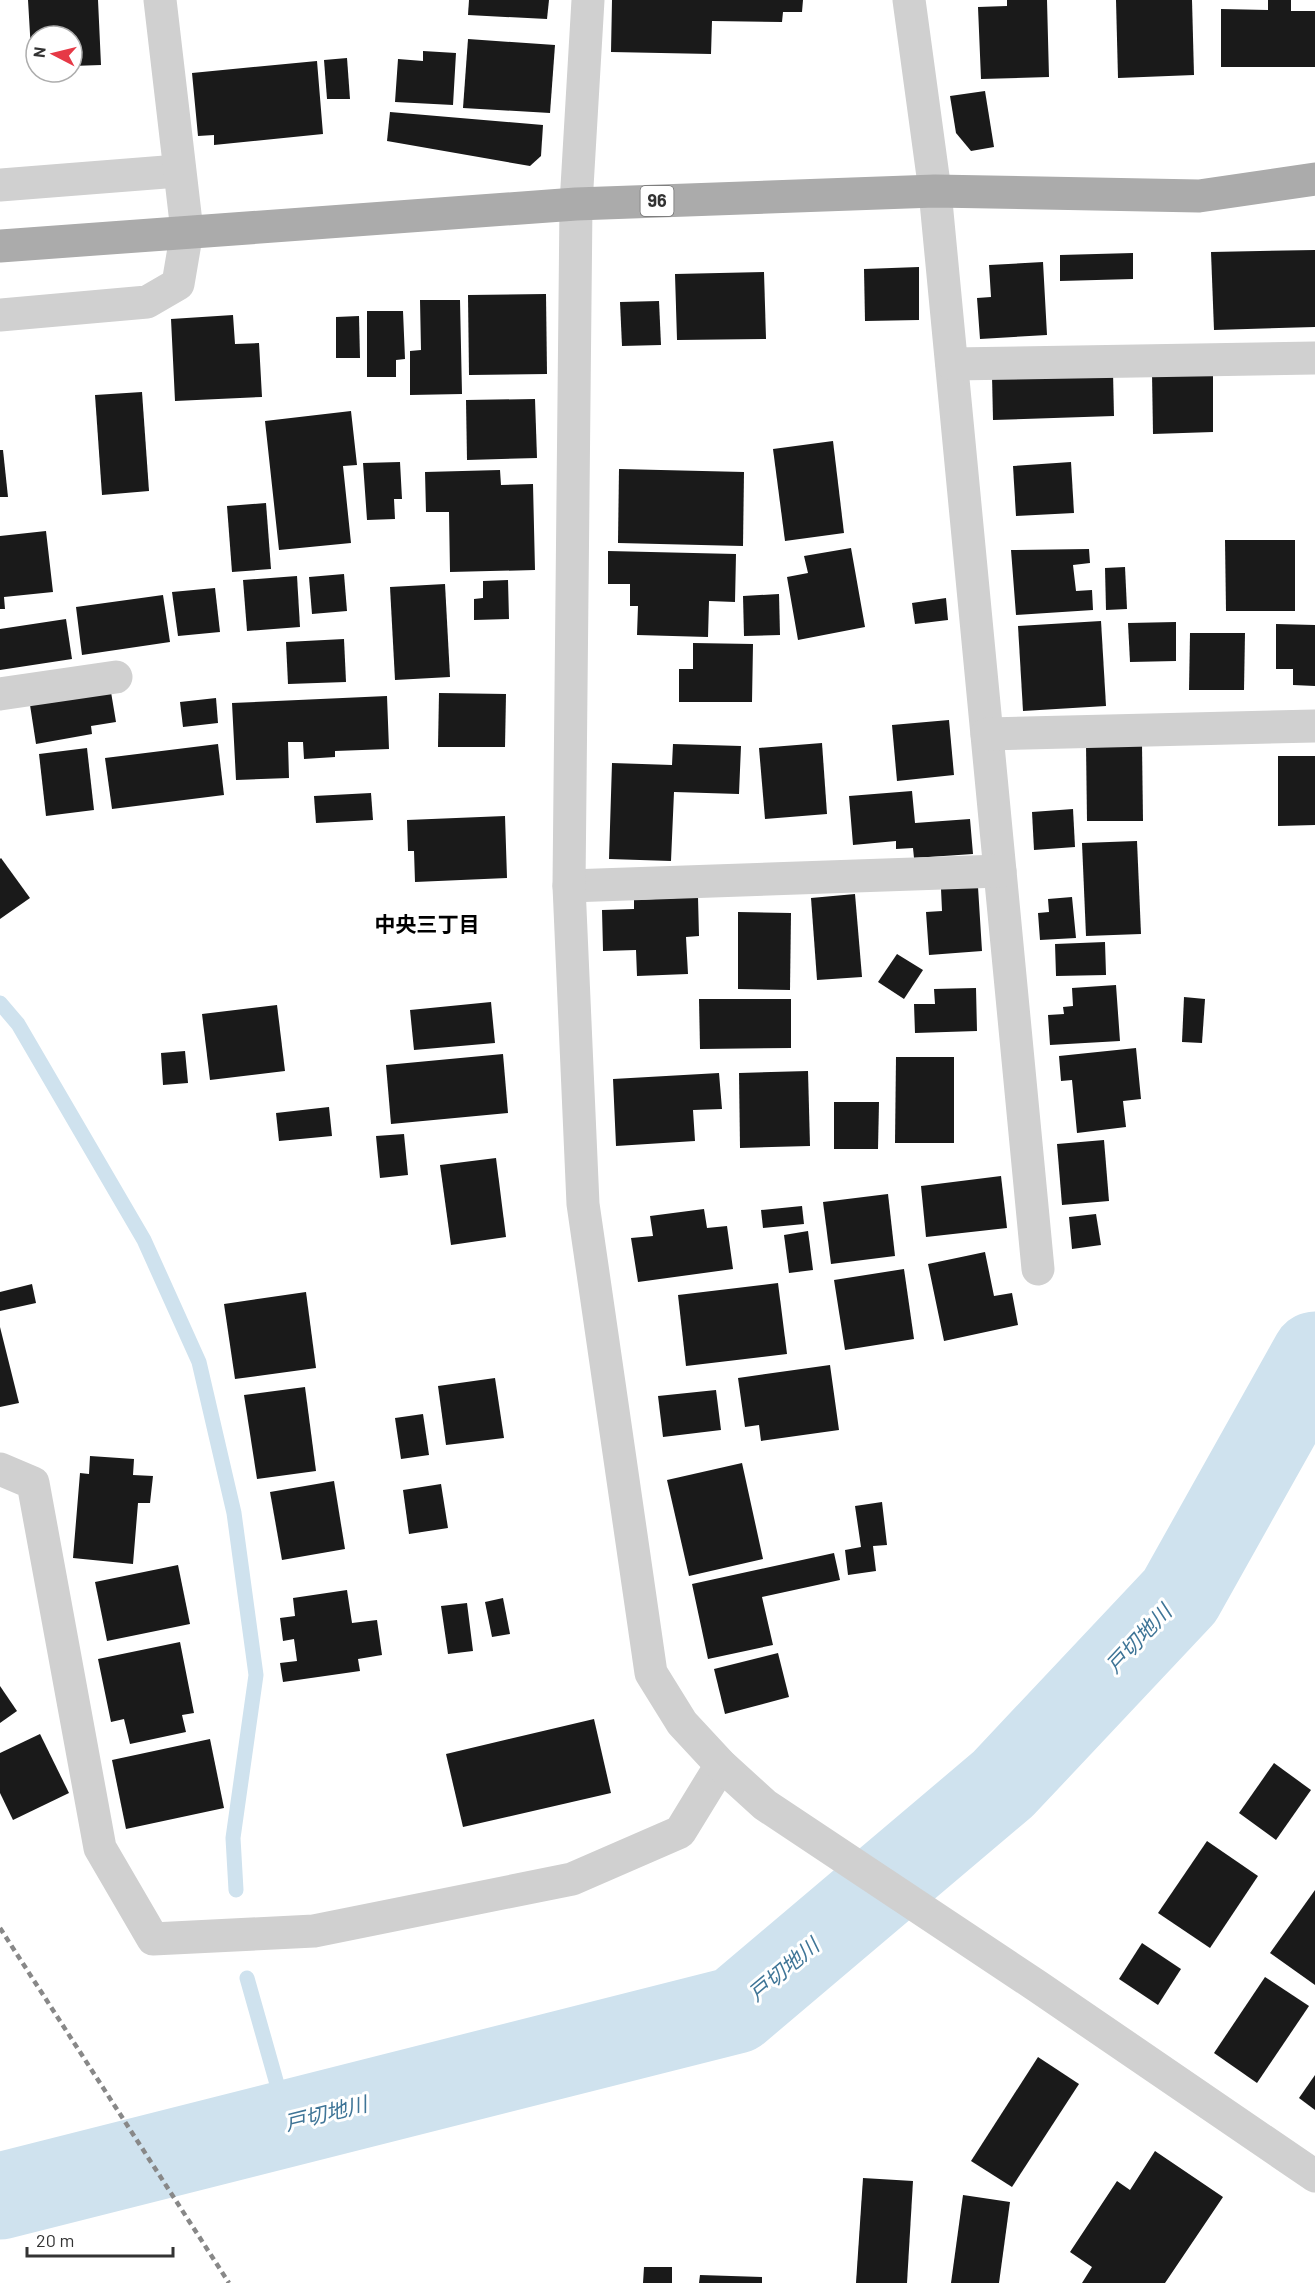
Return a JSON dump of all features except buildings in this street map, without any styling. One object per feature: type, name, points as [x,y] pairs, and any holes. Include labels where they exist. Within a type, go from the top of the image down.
[{"type":"main road","name":"96","points":[[0,246],[576,204],[935,191],[1198,195],[1315,180]]},
{"type":"street","points":[[0,315],[147,302],[178,284],[187,231],[178,171],[160,0]]},
{"type":"street","points":[[588,0],[576,204],[569,886],[583,1204],[651,1673],[682,1723],[721,1765],[765,1805],[1037,1986],[1315,2176]]},
{"type":"street","points":[[909,0],[935,191],[1038,1269]]},
{"type":"street","points":[[0,185],[178,171]]},
{"type":"street","points":[[952,364],[1315,358]]},
{"type":"street","points":[[0,694],[116,677]]},
{"type":"street","points":[[987,734],[1315,726]]},
{"type":"street","points":[[569,886],[1000,871]]},
{"type":"street","points":[[0,1469],[33,1484],[100,1848],[153,1939],[314,1930],[572,1879],[680,1832],[721,1765]]},
{"type":"waterway","points":[[0,1003],[18,1024],[144,1240],[199,1362],[234,1513],[256,1675],[233,1838],[236,1890]]},
{"type":"waterway","name":"戸切地川","points":[[0,2196],[736,2010],[1003,1784],[1180,1596],[1315,1355]]},
{"type":"waterway","points":[[247,1978],[288,2123]]},
{"type":"railway","points":[[0,1928],[229,2283]]},
{"type":"district","name":"中央三丁目","points":[[427,925]]}]
